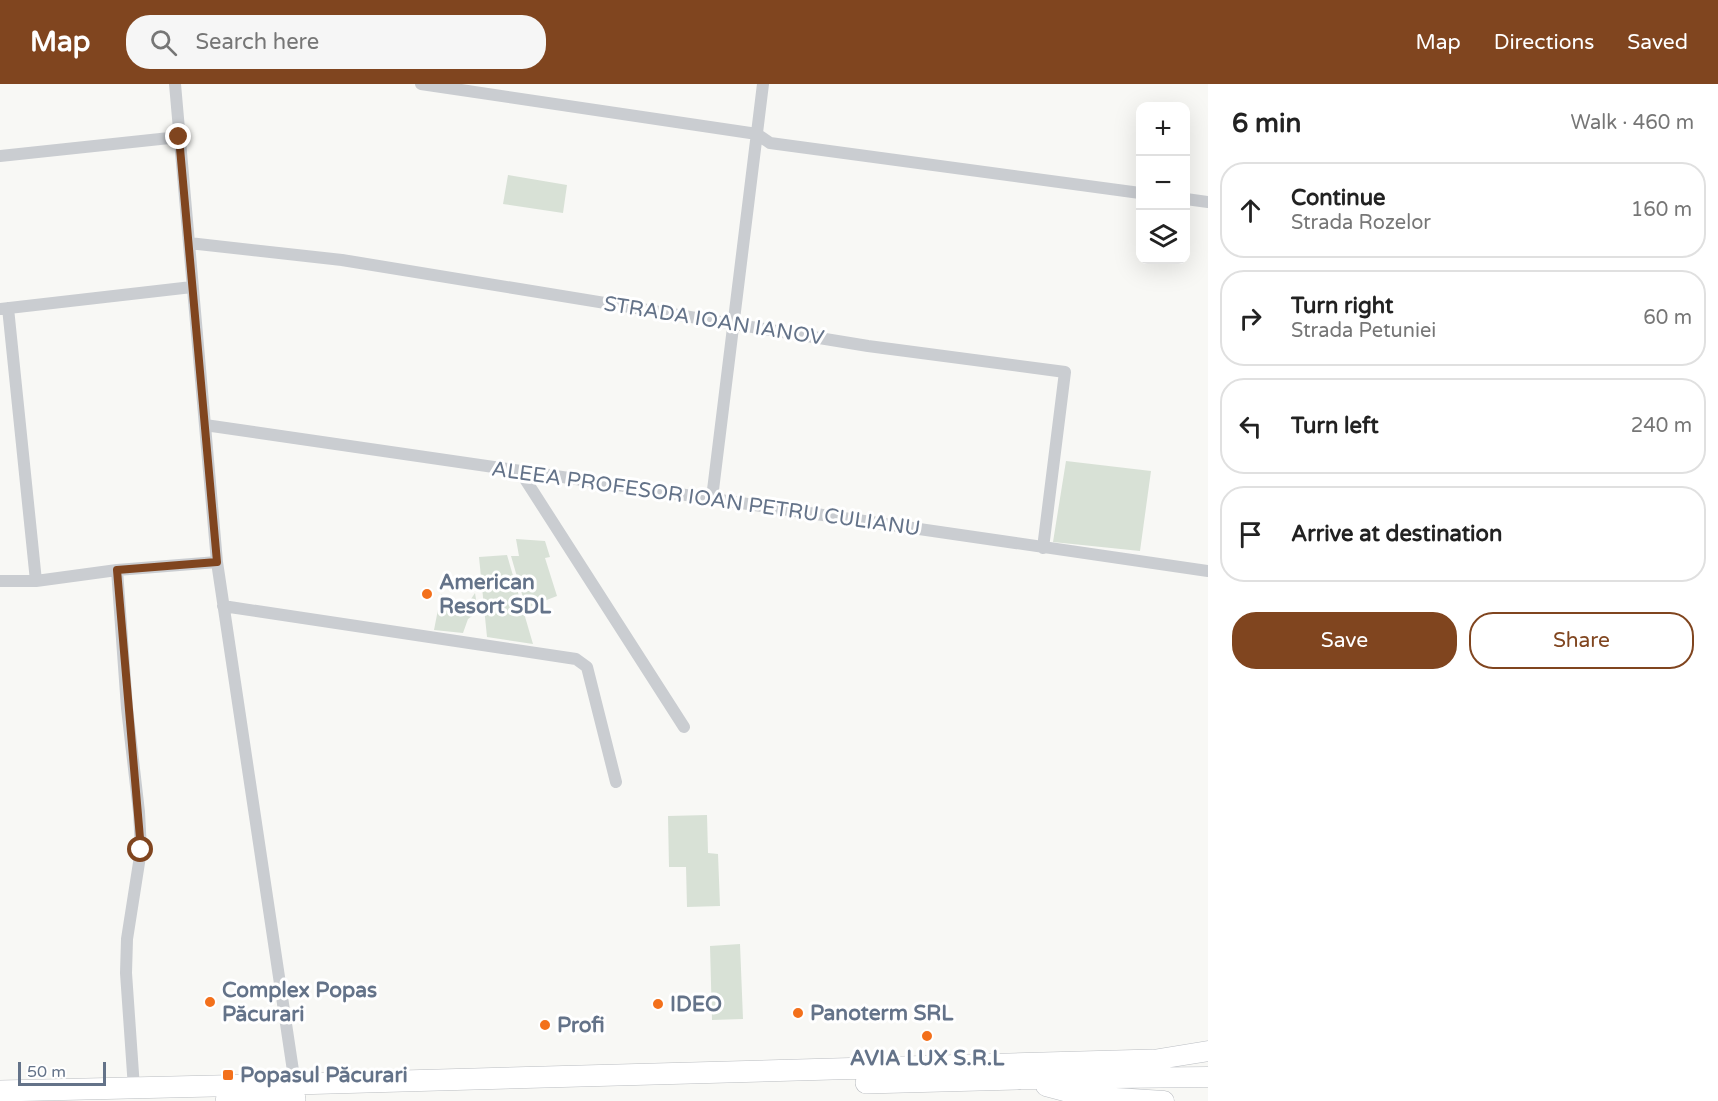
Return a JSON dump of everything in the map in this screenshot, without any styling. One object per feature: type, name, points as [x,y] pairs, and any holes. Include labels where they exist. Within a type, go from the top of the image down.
[{"type":"highway","points":[[0,1091],[1153,1060]]},
{"type":"highway","points":[[226,1101],[1017,1078]]},
{"type":"main road","points":[[1153,1060],[1208,1051]]},
{"type":"main road","points":[[1153,1060],[1208,1059]]},
{"type":"main road","points":[[1017,1078],[1208,1077]]},
{"type":"main road","points":[[1017,1078],[1083,1096],[1164,1101]]},
{"type":"street","points":[[175,84],[217,562],[295,1084]]},
{"type":"street","points":[[421,84],[757,134],[770,143],[1136,192]]},
{"type":"street","points":[[712,498],[763,84]]},
{"type":"street","points":[[0,156],[179,137]]},
{"type":"street","points":[[1190,200],[1208,202]]},
{"type":"street","name":"STRADA IOAN IANOV","points":[[189,243],[342,260],[868,346],[1065,372],[1043,548]]},
{"type":"street","points":[[36,581],[4,308],[192,287]]},
{"type":"street","name":"ALEEA PROFESOR IOAN PETRU CULIANU","points":[[205,425],[1208,571]]},
{"type":"street","points":[[526,473],[525,479],[684,727]]},
{"type":"street","points":[[0,581],[36,581],[117,570],[217,562]]},
{"type":"street","points":[[117,570],[141,850],[127,939],[126,973],[134,1089]]},
{"type":"street","points":[[223,606],[576,659],[587,667],[616,782]]},
{"type":"shaded area","points":[[508,175],[567,185],[563,213],[503,204]]},
{"type":"shaded area","points":[[1066,461],[1151,471],[1140,551],[1053,542]]},
{"type":"shaded area","points":[[516,539],[545,541],[550,557],[545,558],[557,596],[526,608],[511,556],[519,556]]},
{"type":"shaded area","points":[[507,555],[533,644],[487,637],[479,557]]},
{"type":"shaded area","points":[[475,593],[478,612],[468,619],[463,633],[434,630],[441,594],[456,604],[464,604],[469,602]]},
{"type":"shaded area","points":[[707,815],[708,853],[718,854],[720,906],[687,907],[686,867],[669,867],[668,816]]},
{"type":"shaded area","points":[[740,944],[743,1019],[712,1020],[710,946]]},
{"type":"place","name":"American Resort SDL","points":[[427,594]]},
{"type":"place","name":"Complex Popas Păcurari","points":[[210,1002]]},
{"type":"place","name":"IDEO","points":[[658,1004]]},
{"type":"place","name":"Panoterm SRL","points":[[798,1013]]},
{"type":"place","name":"Profi","points":[[545,1025]]},
{"type":"place","name":"AVIA LUX S.R.L","points":[[927,1036]]},
{"type":"place","name":"Popasul Păcurari","points":[[228,1075]]},
{"type":"route","points":[[141,850],[127,708],[117,570],[217,562],[179,137]]}]
